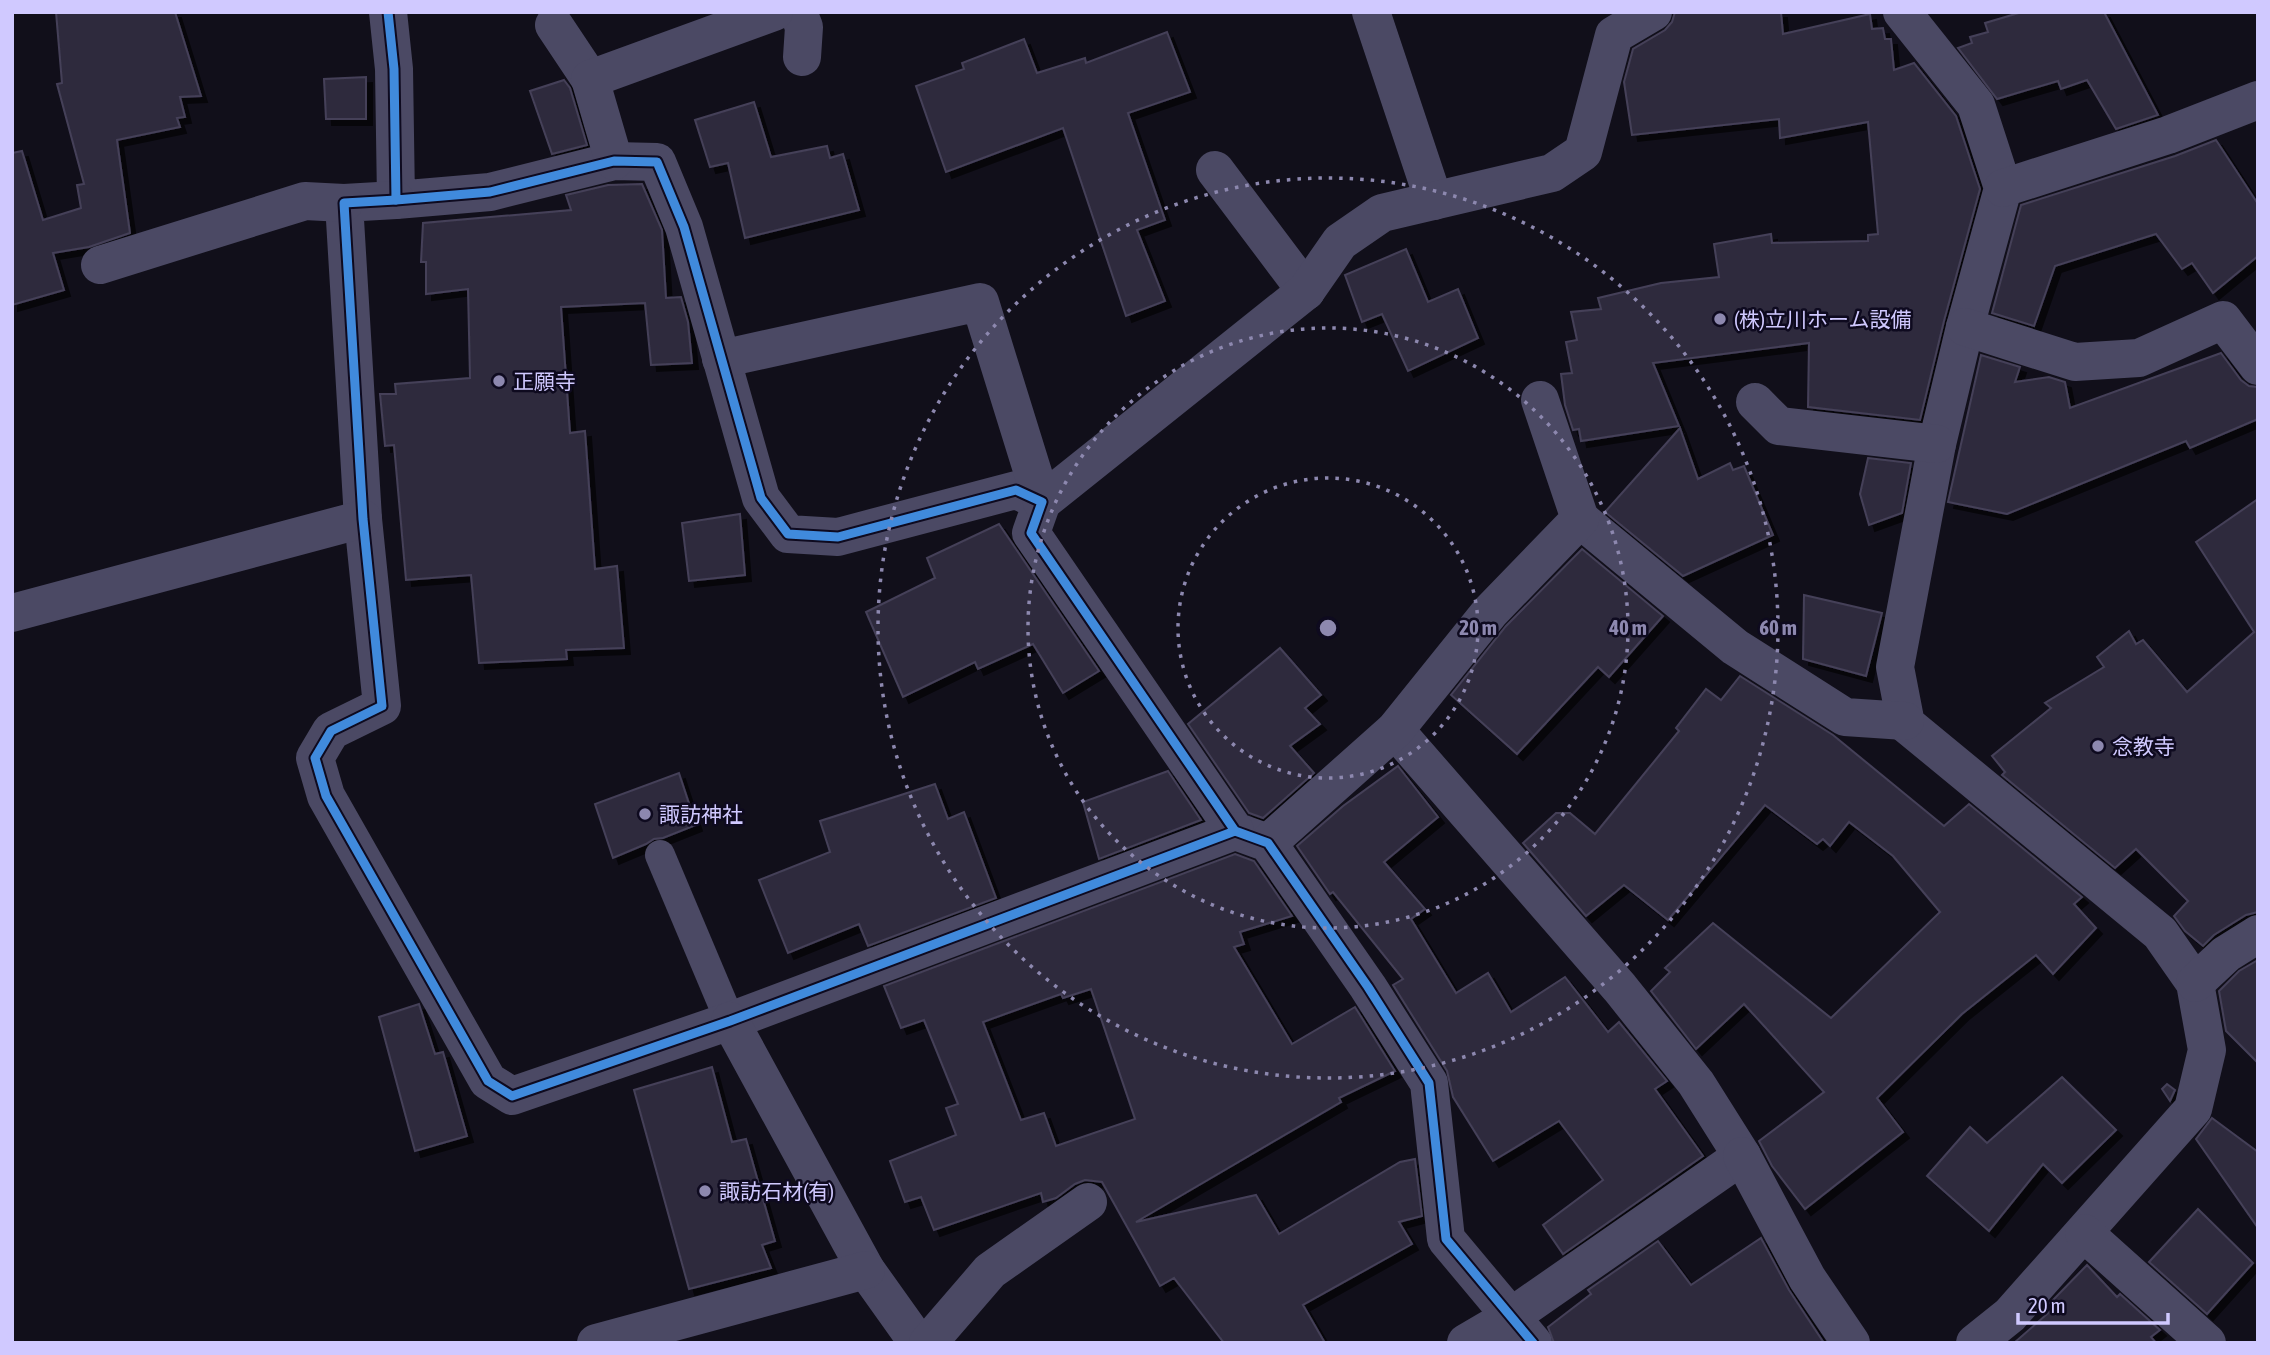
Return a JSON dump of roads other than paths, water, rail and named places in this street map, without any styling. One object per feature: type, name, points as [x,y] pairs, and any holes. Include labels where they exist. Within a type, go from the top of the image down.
[{"type":"street","points":[[387,12],[394,69],[396,200]]},
{"type":"street","points":[[590,79],[774,12]]},
{"type":"street","points":[[798,12],[804,27],[802,57]]},
{"type":"street","points":[[1371,12],[1434,201]]},
{"type":"street","points":[[1523,1330],[1446,1239],[1429,1083],[1368,988],[1251,837],[1031,533],[1042,502],[1306,291],[1340,242],[1382,214],[1552,173],[1583,152],[1614,35],[1653,12]]},
{"type":"street","points":[[1902,12],[1976,105],[2003,188],[1937,444],[1895,667],[1905,721],[2160,933],[2195,983],[2207,1050],[2193,1109],[2010,1315],[1975,1343]]},
{"type":"street","points":[[554,25],[590,79],[614,161]]},
{"type":"street","points":[[2003,188],[2168,135],[2258,100]]},
{"type":"street","points":[[100,265],[305,201],[344,203],[490,192],[614,161],[657,162],[684,227],[761,498],[788,534],[838,537],[1017,490],[1042,502]]},
{"type":"street","points":[[1215,170],[1306,291]]},
{"type":"street","points":[[344,203],[363,519],[382,706],[331,731],[315,758],[326,796],[488,1081],[512,1097],[1251,837],[1395,730],[1490,612],[1580,519]]},
{"type":"street","points":[[721,359],[980,302],[1042,502]]},
{"type":"street","points":[[1965,327],[2075,362],[2139,358],[2223,320],[2258,366]]},
{"type":"street","points":[[1541,400],[1580,519],[1735,647],[1845,717],[1905,721]]},
{"type":"street","points":[[1755,402],[1779,426],[1937,444]]},
{"type":"street","points":[[12,614],[363,519]]},
{"type":"street","points":[[1395,730],[1620,988],[1696,1083],[1742,1156],[1807,1278],[1851,1343]]},
{"type":"street","points":[[2195,983],[2226,954],[2258,934]]},
{"type":"street","points":[[730,1021],[866,1270],[918,1343]]},
{"type":"street","points":[[1466,1343],[1523,1330],[1742,1156]]},
{"type":"street","points":[[928,1343],[990,1271],[1088,1202]]},
{"type":"street","points":[[2084,1233],[2207,1343]]},
{"type":"street","points":[[596,1343],[866,1270]]},
{"type":"lane","points":[[660,855],[730,1021]]},
{"type":"place","name":"(株)立川ホーム設備","points":[[1720,319]]},
{"type":"place","name":"正願寺","points":[[499,381]]},
{"type":"place","name":"念教寺","points":[[2098,746]]},
{"type":"place","name":"諏訪神社","points":[[645,814]]},
{"type":"place","name":"諏訪石材(有)","points":[[705,1191]]}]
